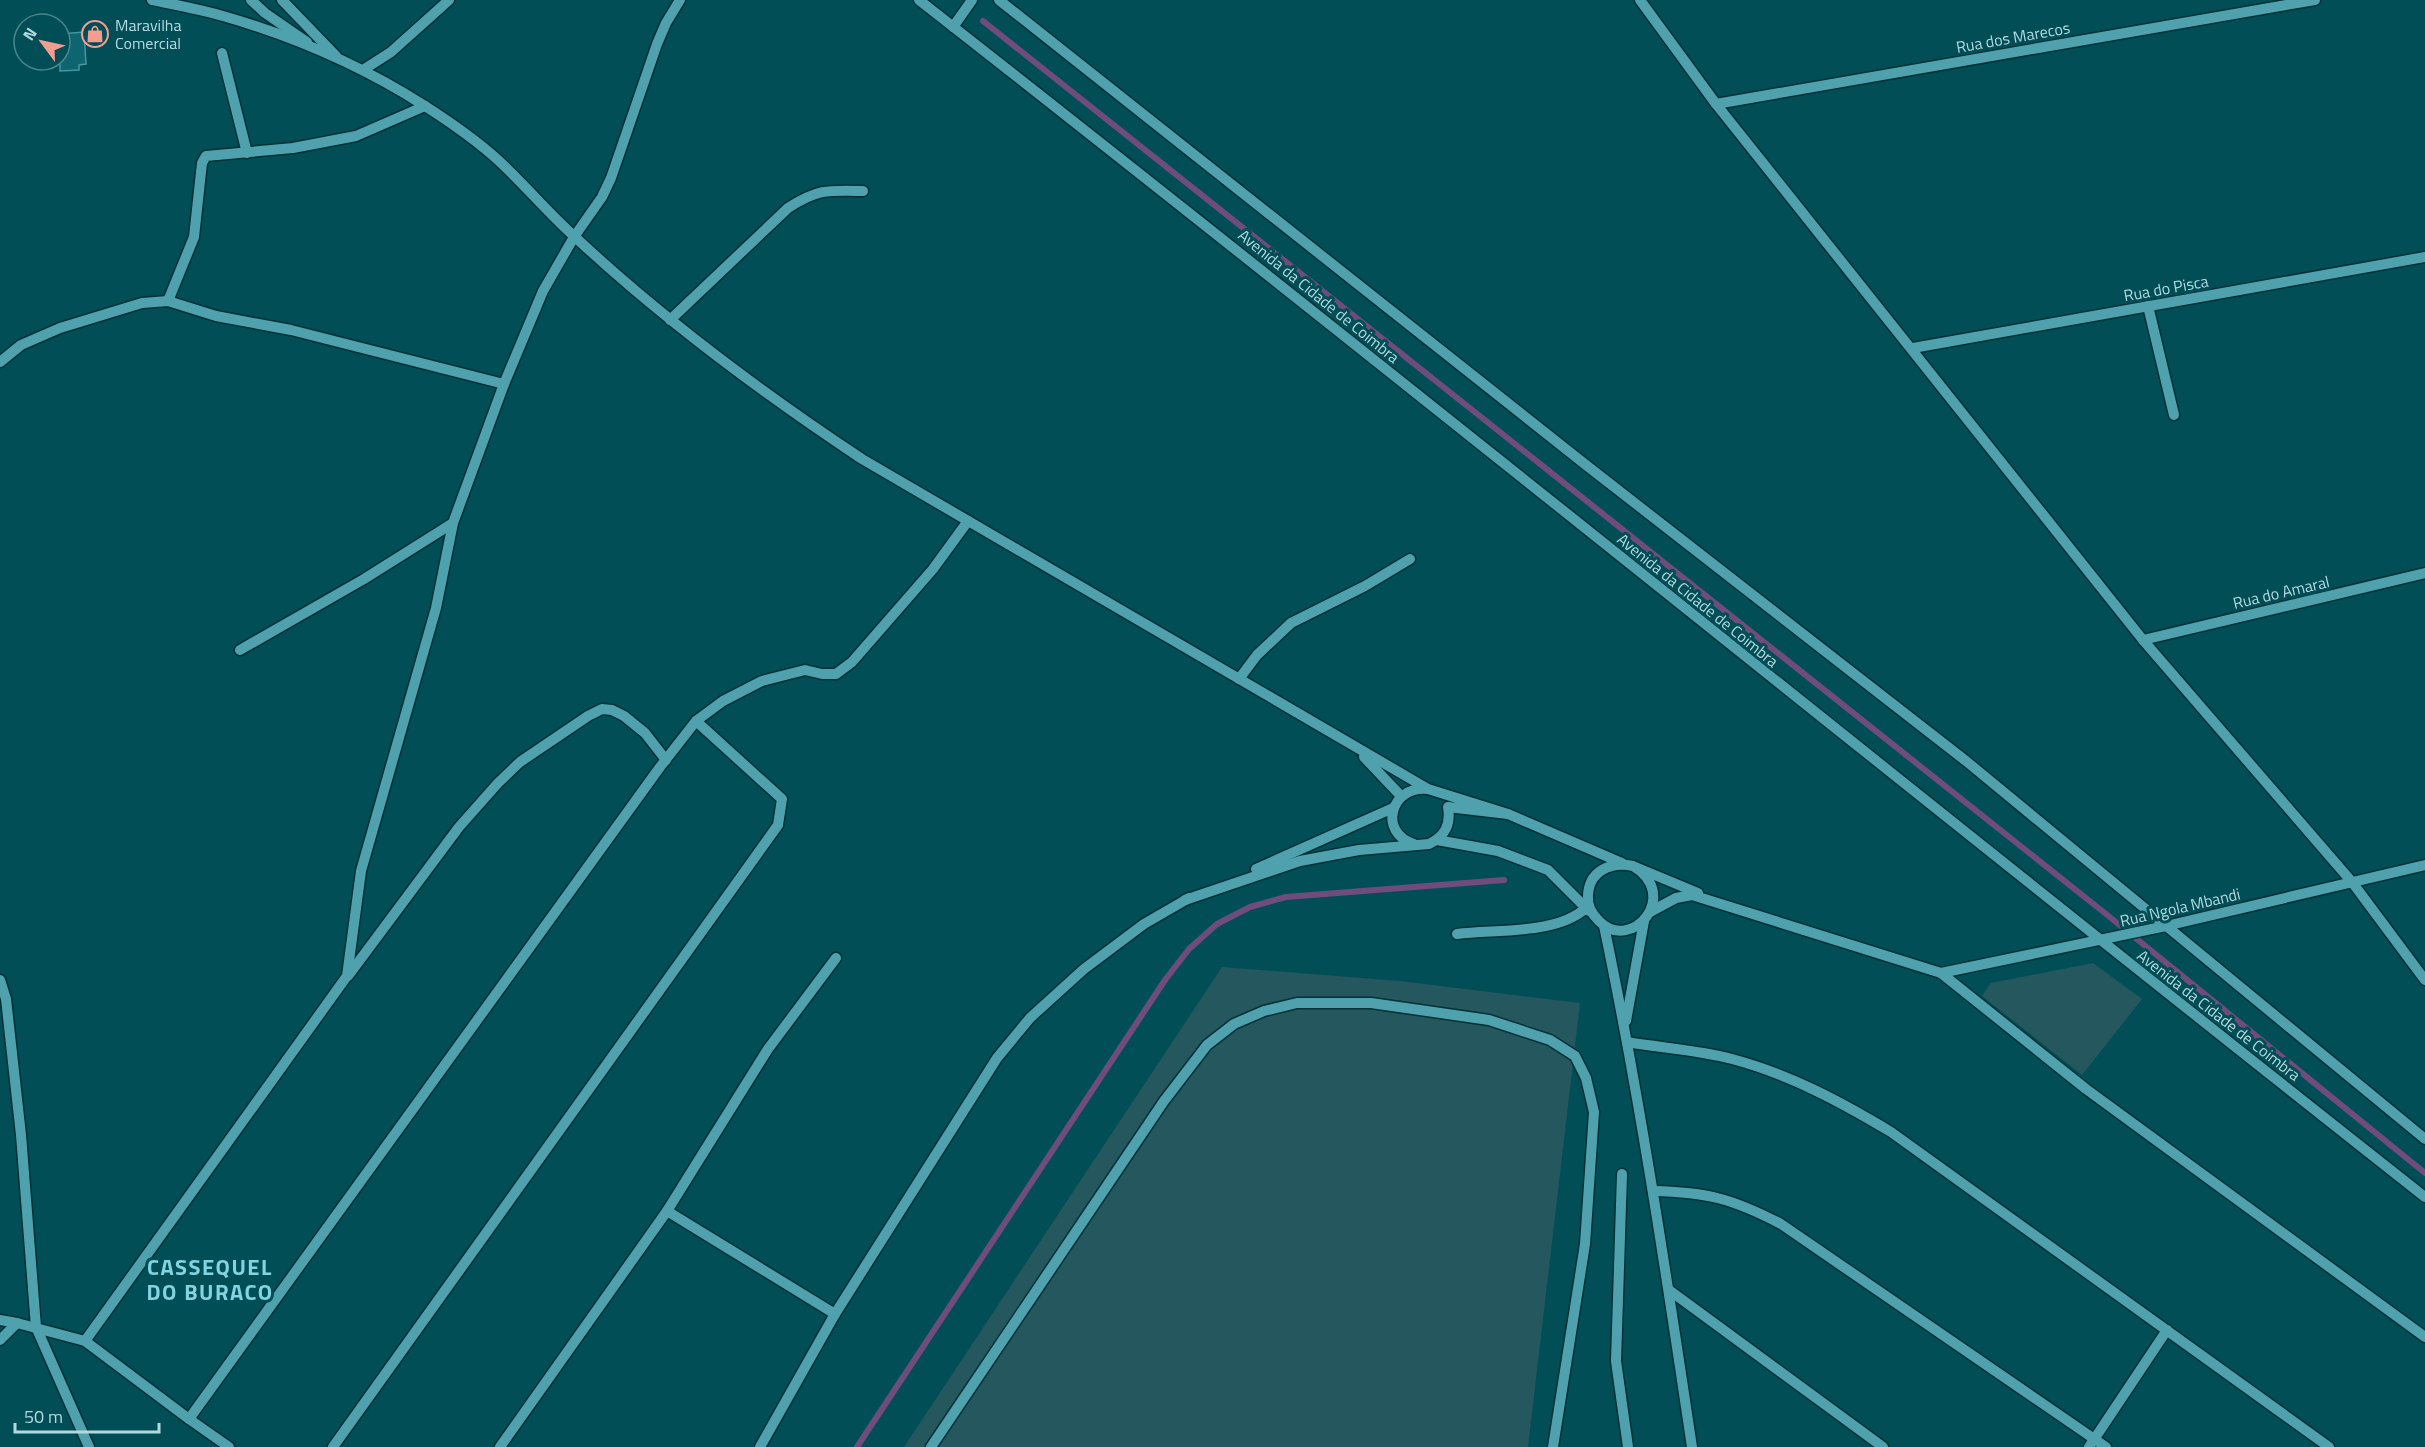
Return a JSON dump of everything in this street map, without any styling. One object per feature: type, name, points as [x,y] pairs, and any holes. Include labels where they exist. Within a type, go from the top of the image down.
[{"type":"street","points":[[152,0],[223,16],[322,52],[363,70],[425,106],[497,159],[574,237],[670,320],[723,363],[800,418],[862,459],[1358,750],[1428,789],[1508,814],[1743,912]]},
{"type":"street","points":[[251,0],[265,13],[322,52]]},
{"type":"street","points":[[282,0],[341,61]]},
{"type":"street","points":[[363,70],[391,52],[450,0]]},
{"type":"street","points":[[347,976],[361,871],[436,608],[453,523],[504,384],[543,291],[574,237],[594,210],[610,178],[657,44],[680,0]]},
{"type":"street","name":"Avenida da Cidade de Coimbra","points":[[919,0],[1247,258],[2425,1197]]},
{"type":"street","points":[[953,27],[972,0]]},
{"type":"street","name":"Avenida da Cidade de Coimbra","points":[[999,0],[1586,465],[1966,761],[2425,1139]]},
{"type":"street","points":[[1640,0],[1716,104],[1913,348],[2143,640],[2352,882],[2425,980]]},
{"type":"street","name":"Rua dos Marecos","points":[[1716,104],[2315,0]]},
{"type":"street","points":[[222,53],[247,153]]},
{"type":"street","points":[[168,301],[194,237],[204,159],[212,154],[247,153],[356,136],[425,106]]},
{"type":"street","points":[[670,320],[788,208],[809,195],[830,190],[863,191]]},
{"type":"street","name":"Rua do Pisca","points":[[1913,348],[2425,257]]},
{"type":"street","points":[[0,362],[21,345],[60,328],[142,303],[168,301],[216,316],[291,330],[504,384]]},
{"type":"street","points":[[2148,306],[2174,415]]},
{"type":"street","points":[[189,1419],[696,721],[723,701],[762,681],[805,670],[836,674],[860,654],[933,568],[969,520]]},
{"type":"street","points":[[240,650],[364,579],[453,523]]},
{"type":"street","points":[[1239,679],[1273,639],[1291,623],[1365,586],[1410,559]]},
{"type":"street","name":"Rua do Amaral","points":[[2143,640],[2425,573]]},
{"type":"street","points":[[85,1341],[347,976],[459,826],[498,783],[520,762],[602,709],[612,710],[624,716],[645,733],[666,760]]},
{"type":"street","points":[[333,1447],[778,825],[782,799],[696,721]]},
{"type":"street","points":[[1358,750],[1401,796]]},
{"type":"street","points":[[760,1447],[835,1314],[998,1058],[1030,1018],[1084,969],[1144,924],[1185,900],[1393,808],[1401,796],[1409,791],[1428,789]]},
{"type":"street","points":[[1437,840],[1448,825],[1448,807],[1508,814]]},
{"type":"street","points":[[1393,808],[1393,826],[1397,834],[1411,844],[1420,845]]},
{"type":"street","points":[[1185,900],[1300,861],[1359,850],[1420,845],[1437,840],[1498,851],[1548,870],[1600,922],[1614,930],[1635,927],[1647,916],[1676,898],[1692,895],[1941,973],[2086,1089],[2425,1337]]},
{"type":"street","points":[[1625,1027],[1653,890],[1642,872],[1628,865],[1601,870],[1593,878],[1588,888],[1589,909],[1600,922],[1625,1027],[1669,1290],[1692,1447]]},
{"type":"street","name":"Rua Ngola Mbandi","points":[[1941,973],[2149,930],[2425,865]]},
{"type":"street","points":[[1457,934],[1553,926],[1576,917],[1586,908]]},
{"type":"street","points":[[500,1447],[667,1211],[768,1048],[836,958]]},
{"type":"street","points":[[0,980],[7,1010],[21,1135],[36,1327],[89,1447]]},
{"type":"street","points":[[931,1447],[1164,1101],[1207,1045],[1234,1024],[1264,1011],[1297,1003],[1371,1003],[1489,1020],[1550,1040],[1575,1056],[1586,1078],[1594,1112],[1585,1244],[1553,1447]]},
{"type":"street","points":[[1627,1042],[1731,1058],[1808,1086],[1847,1105],[1891,1132],[2329,1447]]},
{"type":"street","points":[[1622,1174],[1616,1361],[1628,1447]]},
{"type":"street","points":[[1653,1191],[1717,1197],[1747,1206],[1781,1224],[2092,1443],[2106,1447]]},
{"type":"street","points":[[667,1211],[835,1314]]},
{"type":"street","points":[[1669,1290],[1883,1447]]},
{"type":"street","points":[[0,1320],[36,1327],[85,1341],[229,1447]]},
{"type":"street","points":[[0,1340],[17,1323]]},
{"type":"street","points":[[2092,1443],[2167,1330]]},
{"type":"shaded area","points":[[2093,963],[2142,999],[2082,1075],[1982,996],[1991,983]]},
{"type":"shaded area","points":[[1222,967],[1400,981],[1580,1003],[1528,1447],[904,1447]]},
{"type":"building","points":[[84,32],[86,64],[79,65],[79,70],[72,70],[72,33]]},
{"type":"waterway","points":[[983,21],[2106,914],[2425,1173]]},
{"type":"waterway","points":[[857,1447],[1165,980],[1189,949],[1217,924],[1250,907],[1286,897],[1504,880]]},
{"type":"place","name":"Maravilha Comercial","points":[[95,34]]},
{"type":"district","name":"CASSEQUEL DO BURACO","points":[[210,1280]]}]
